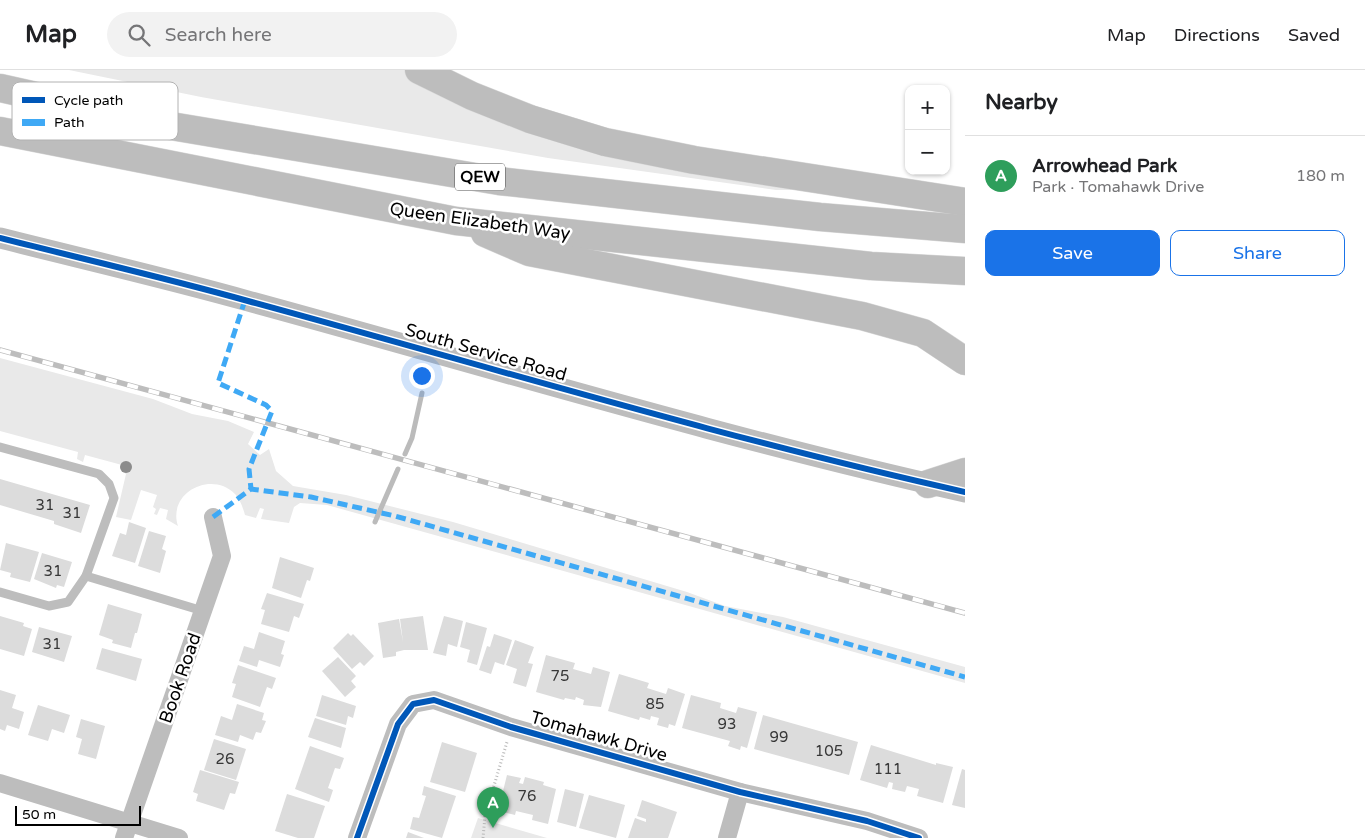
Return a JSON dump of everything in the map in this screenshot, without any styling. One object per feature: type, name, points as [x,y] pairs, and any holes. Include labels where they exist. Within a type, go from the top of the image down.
[{"type":"highway","points":[[419,70],[472,96],[530,119],[605,142],[694,160],[965,202]]},
{"type":"highway","name":"QEW","points":[[178,127],[499,181],[820,217],[965,229]]},
{"type":"highway","name":"Queen Elizabeth Way","points":[[46,140],[456,221],[871,266],[965,271]]},
{"type":"highway","points":[[456,221],[529,252],[862,316],[923,333],[965,361]]},
{"type":"highway","points":[[928,484],[965,472]]},
{"type":"street","name":"South Service Road","points":[[0,238],[246,300],[752,441],[851,467],[965,492]]},
{"type":"street","name":"Book Road","points":[[127,830],[222,556],[213,517]]},
{"type":"street","name":"Tomahawk Drive","points":[[357,838],[398,724],[413,704],[434,700],[512,727],[740,792],[867,821],[919,838]]},
{"type":"street","points":[[0,783],[127,830],[180,838]]},
{"type":"street","points":[[727,838],[740,792]]},
{"type":"lane","points":[[0,447],[99,474],[109,484],[114,498],[86,576],[68,602],[49,606],[0,592]]},
{"type":"lane","points":[[86,576],[203,611]]},
{"type":"path","points":[[483,838],[485,816],[508,737]]},
{"type":"shaded area","points":[[69,70],[405,70],[421,80],[795,187],[795,190],[776,190],[548,158],[178,92],[178,82],[128,82]]},
{"type":"shaded area","points":[[0,358],[153,399],[192,414],[228,421],[254,432],[248,444],[260,455],[269,449],[276,471],[293,486],[346,495],[453,522],[687,592],[725,606],[783,617],[965,667],[965,683],[327,505],[300,503],[294,507],[289,523],[261,519],[264,509],[260,508],[256,518],[245,515],[240,501],[235,494],[225,487],[214,484],[193,489],[185,495],[179,504],[176,514],[178,526],[166,519],[168,510],[160,508],[157,515],[154,514],[156,509],[153,507],[157,495],[141,490],[131,520],[116,517],[126,474],[121,470],[122,465],[85,455],[83,462],[77,459],[78,452],[0,431]]},
{"type":"shaded area","points":[[478,818],[547,838],[471,838]]},
{"type":"building","points":[[0,479],[90,505],[81,533],[54,524],[54,521],[0,505]]},
{"type":"building","points":[[129,522],[146,528],[135,563],[112,556],[120,533],[126,535]]},
{"type":"building","points":[[149,531],[166,536],[162,549],[166,551],[160,573],[138,566]]},
{"type":"building","points":[[6,543],[39,552],[30,582],[10,577],[11,573],[0,570]]},
{"type":"building","points":[[42,553],[72,562],[64,587],[57,585],[56,588],[34,579]]},
{"type":"building","points":[[280,557],[314,568],[310,581],[307,580],[301,598],[272,588]]},
{"type":"building","points":[[267,593],[304,604],[299,618],[294,616],[289,632],[261,624],[265,610],[261,609]]},
{"type":"building","points":[[108,604],[142,614],[131,648],[112,643],[113,640],[99,635]]},
{"type":"building","points":[[0,616],[24,623],[23,626],[32,629],[24,656],[0,649]]},
{"type":"building","points":[[423,616],[428,650],[404,650],[396,652],[396,656],[383,658],[378,623],[399,619],[403,642],[400,619]]},
{"type":"building","points":[[444,616],[463,621],[457,647],[448,644],[446,656],[433,653]]},
{"type":"building","points":[[466,622],[487,628],[477,665],[467,662],[470,650],[460,647]]},
{"type":"building","points":[[39,627],[72,636],[64,662],[32,652]]},
{"type":"building","points":[[259,632],[285,641],[281,654],[284,655],[280,667],[259,660],[257,667],[239,661],[244,646],[254,649]]},
{"type":"building","points":[[348,633],[351,636],[353,634],[374,656],[364,666],[360,662],[352,669],[333,648]]},
{"type":"building","points":[[494,634],[512,640],[504,665],[495,662],[491,674],[479,670],[487,646],[490,647]]},
{"type":"building","points":[[515,640],[534,647],[528,663],[533,664],[526,687],[513,683],[517,669],[506,665]]},
{"type":"building","points":[[102,648],[142,659],[136,681],[96,669]]},
{"type":"building","points":[[546,655],[575,663],[573,669],[591,674],[593,667],[610,672],[601,707],[583,705],[584,700],[576,697],[575,700],[565,698],[564,700],[536,692]]},
{"type":"building","points":[[338,657],[356,676],[351,681],[356,687],[345,697],[322,671]]},
{"type":"building","points":[[238,665],[276,678],[272,689],[267,687],[260,707],[232,697],[236,684],[232,683]]},
{"type":"building","points":[[619,674],[649,683],[647,688],[666,694],[668,688],[685,694],[675,726],[669,724],[668,728],[657,725],[659,718],[651,716],[650,720],[640,717],[639,720],[608,711]]},
{"type":"building","points":[[0,690],[16,695],[12,708],[24,712],[19,729],[7,725],[5,731],[0,729]]},
{"type":"building","points":[[322,695],[356,706],[353,718],[348,716],[346,725],[316,716]]},
{"type":"building","points":[[691,695],[721,703],[720,708],[736,713],[738,707],[757,712],[747,748],[741,746],[740,750],[728,746],[730,741],[682,728]]},
{"type":"building","points":[[237,704],[264,713],[262,720],[266,721],[261,733],[256,732],[253,740],[240,735],[238,742],[215,735],[221,716],[232,720]]},
{"type":"building","points":[[38,705],[70,715],[64,733],[52,729],[48,741],[28,735]]},
{"type":"building","points":[[763,715],[858,742],[849,775],[754,749]]},
{"type":"building","points":[[315,718],[346,728],[341,748],[308,737]]},
{"type":"building","points":[[81,719],[105,726],[96,759],[78,754],[82,739],[76,737]]},
{"type":"building","points":[[214,739],[246,749],[236,780],[204,770]]},
{"type":"building","points":[[442,742],[477,753],[465,792],[430,782]]},
{"type":"building","points":[[871,745],[936,765],[936,763],[953,767],[943,803],[917,796],[919,789],[907,786],[905,792],[892,789],[893,783],[889,782],[887,788],[860,780]]},
{"type":"building","points":[[310,746],[344,758],[340,769],[335,768],[328,788],[333,790],[329,802],[295,789]]},
{"type":"building","points":[[962,769],[965,770],[965,808],[952,805]]},
{"type":"building","points":[[200,770],[239,782],[235,794],[230,793],[224,810],[196,801],[198,794],[193,792]]},
{"type":"building","points":[[507,775],[521,778],[519,783],[523,784],[525,777],[544,782],[543,785],[556,789],[548,824],[532,820],[533,815],[516,811],[515,815],[498,811]]},
{"type":"building","points":[[424,786],[456,796],[442,838],[410,829],[413,817],[419,818],[426,796],[422,795]]},
{"type":"building","points":[[565,789],[584,794],[576,827],[557,822]]},
{"type":"building","points":[[287,794],[325,806],[314,838],[298,838],[275,831]]},
{"type":"building","points":[[589,795],[625,805],[616,838],[579,828]]},
{"type":"building","points":[[642,800],[677,812],[668,838],[628,838],[635,818],[646,822],[646,819],[637,816]]},
{"type":"building","points":[[408,832],[424,838],[406,838]]},
{"type":"waterway","points":[[405,454],[412,438],[422,393]]},
{"type":"waterway","points":[[375,522],[398,469]]},
{"type":"railway","points":[[0,350],[965,613]]},
{"type":"marked path","points":[[245,300],[218,383],[266,405],[272,411],[249,469],[251,489]]},
{"type":"marked path","points":[[213,517],[251,489],[311,497],[395,516],[965,677]]},
{"type":"cycle path","points":[[0,238],[155,276],[784,449],[965,492]]},
{"type":"cycle path","points":[[357,838],[398,724],[413,704],[434,700],[511,727],[740,792],[867,821],[919,838]]},
{"type":"place","name":"Arrowhead Park","points":[[493,828]]}]
